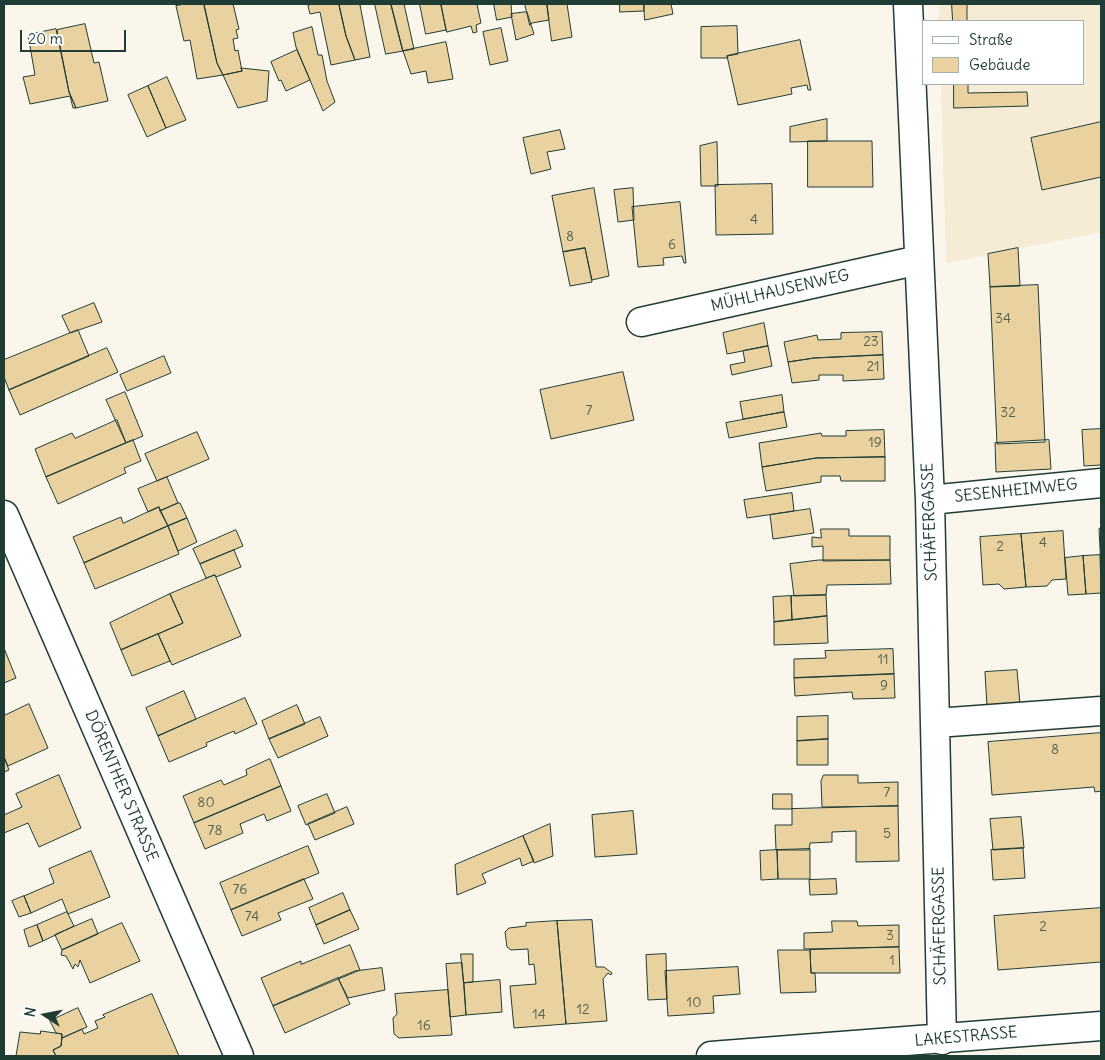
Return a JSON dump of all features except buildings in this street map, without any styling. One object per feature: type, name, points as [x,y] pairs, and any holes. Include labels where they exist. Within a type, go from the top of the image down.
[{"type":"street","name":"SCHÄFERGASSE","points":[[908,4],[930,500],[942,1040]]},
{"type":"street","name":"MÜHLHAUSENWEG","points":[[641,322],[919,260]]},
{"type":"street","name":"SESENHEIMWEG","points":[[930,500],[1101,483]]},
{"type":"street","name":"DÖRENTHER STRASSE","points":[[4,515],[239,1056]]},
{"type":"street","points":[[936,723],[1101,710]]},
{"type":"street","name":"LAKESTRASSE","points":[[711,1056],[828,1052],[1101,1026]]},
{"type":"shaded area","points":[[938,4],[1101,4],[1101,232],[946,263],[941,85],[1085,85],[1085,20],[939,20]]}]
